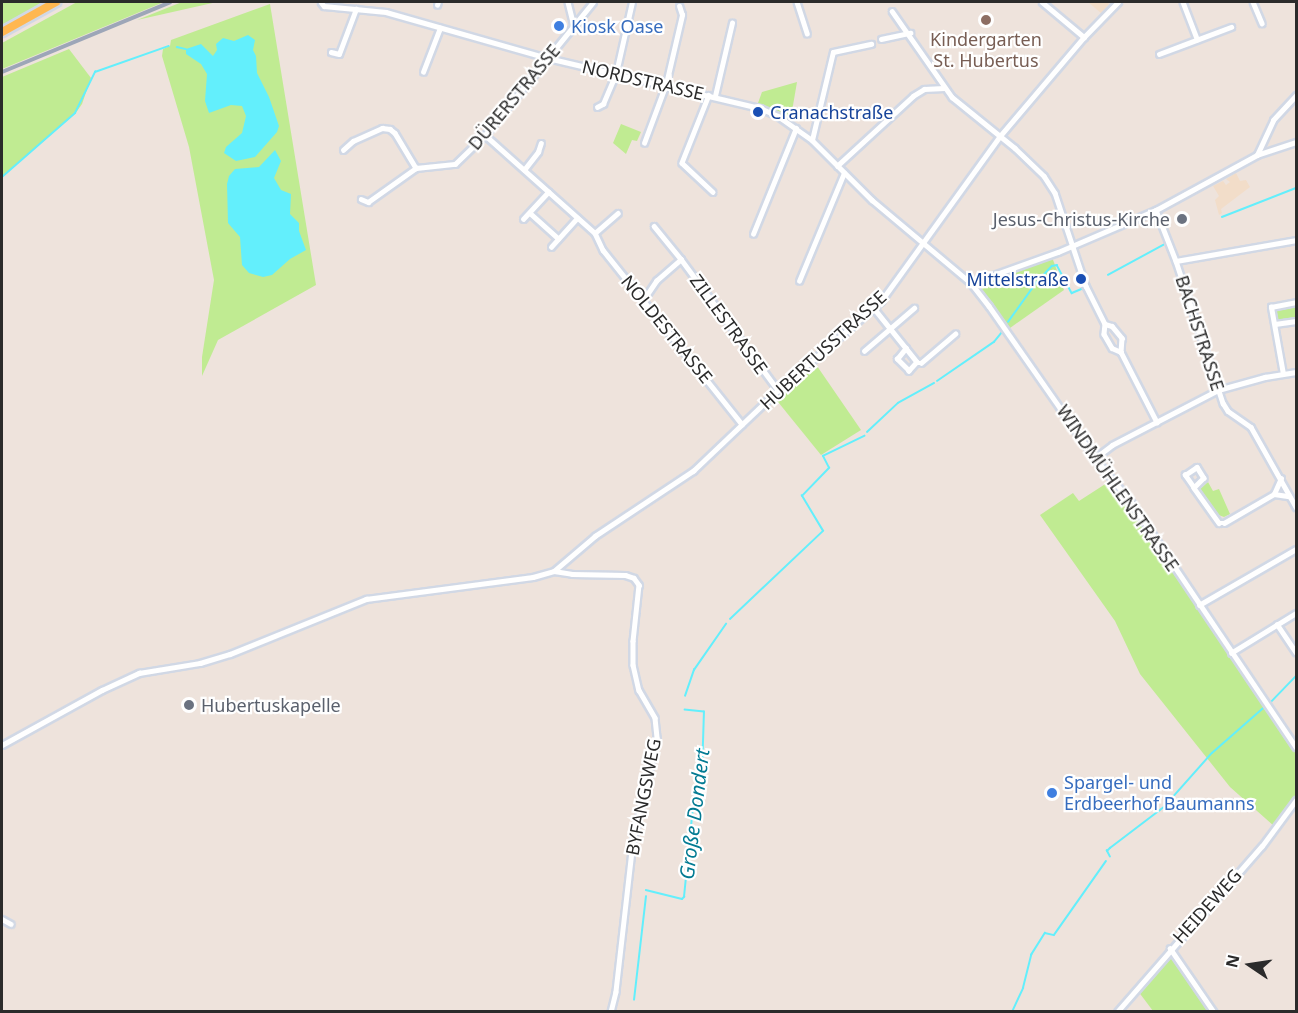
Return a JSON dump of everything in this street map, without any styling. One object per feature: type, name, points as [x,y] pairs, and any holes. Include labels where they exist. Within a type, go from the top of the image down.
[{"type":"main road","points":[[2,32],[56,2]]},
{"type":"street","name":"NORDSTRASSE","points":[[321,2],[324,6],[386,12],[548,58],[760,108],[796,128],[812,140],[922,245]]},
{"type":"street","points":[[568,2],[574,26]]},
{"type":"street","name":"DÜRERSTRASSE","points":[[416,168],[455,164],[485,135],[593,2]]},
{"type":"street","points":[[597,107],[603,104],[616,73],[632,2]]},
{"type":"street","points":[[797,2],[807,33]]},
{"type":"street","points":[[1042,2],[1084,37]]},
{"type":"street","name":"HUBERTUSSTRASSE","points":[[554,571],[595,536],[693,471],[778,390],[881,301],[1000,136],[1084,37],[1118,2]]},
{"type":"street","points":[[1183,2],[1197,39]]},
{"type":"street","points":[[1253,2],[1262,23]]},
{"type":"street","points":[[644,143],[666,84],[682,15],[679,6]]},
{"type":"street","points":[[331,52],[339,54],[356,9]]},
{"type":"street","points":[[892,11],[910,33],[944,88],[1044,176],[1060,204],[1086,286],[1105,324],[1104,334],[1112,348],[1121,352]]},
{"type":"street","points":[[715,96],[732,23]]},
{"type":"street","points":[[1159,54],[1231,27]]},
{"type":"street","points":[[423,72],[440,28]]},
{"type":"street","points":[[881,39],[910,33]]},
{"type":"street","points":[[812,140],[833,52],[872,44]]},
{"type":"street","points":[[837,166],[913,96],[924,89],[944,88]]},
{"type":"street","points":[[1257,155],[1273,120],[1296,94]]},
{"type":"street","points":[[709,95],[682,163],[713,192]]},
{"type":"street","points":[[753,234],[796,128]]},
{"type":"street","points":[[343,150],[353,141],[382,129],[390,129],[395,133],[416,168],[368,202],[361,199]]},
{"type":"street","name":"NOLDESTRASSE","points":[[485,135],[595,234],[603,250],[742,424]]},
{"type":"street","points":[[524,170],[538,152],[541,142]]},
{"type":"street","points":[[971,284],[1156,210],[1257,155],[1296,142]]},
{"type":"street","points":[[799,281],[844,173]]},
{"type":"street","points":[[523,219],[548,192]]},
{"type":"street","name":"BACHSTRASSE","points":[[1156,210],[1176,261],[1218,390],[1228,411],[1251,427],[1296,507]]},
{"type":"street","points":[[530,213],[558,238]]},
{"type":"street","points":[[595,234],[618,213]]},
{"type":"street","points":[[550,247],[577,218]]},
{"type":"street","name":"ZILLESTRASSE","points":[[654,226],[778,390]]},
{"type":"street","points":[[1176,261],[1296,240]]},
{"type":"street","name":"WINDMÜHLENSTRASSE","points":[[922,245],[971,284],[1021,348],[1095,458],[1132,503],[1296,747]]},
{"type":"street","name":"ZILLESTRASSE","points":[[644,299],[656,280],[681,259]]},
{"type":"street","points":[[1283,374],[1271,307],[1296,302]]},
{"type":"street","points":[[873,307],[917,363]]},
{"type":"street","points":[[864,351],[914,308]]},
{"type":"street","points":[[1275,324],[1296,321]]},
{"type":"street","points":[[1105,324],[1112,326],[1122,338],[1121,352],[1157,422]]},
{"type":"street","points":[[906,348],[897,359],[908,370],[917,363],[921,363],[954,334]]},
{"type":"street","points":[[1095,458],[1112,446],[1218,390],[1296,372]]},
{"type":"street","points":[[1194,488],[1204,478],[1197,467],[1185,475],[1194,488],[1219,523],[1224,523],[1274,494],[1284,493],[1292,498]]},
{"type":"street","points":[[1274,494],[1281,478]]},
{"type":"street","points":[[1200,605],[1296,549]]},
{"type":"street","points":[[565,562],[572,574]]},
{"type":"street","points":[[2,745],[139,673],[200,663],[230,654],[366,599],[502,581],[554,571]]},
{"type":"street","name":"BYFANGSWEG","points":[[554,571],[572,574],[625,575],[637,581],[639,585],[633,665],[639,690],[656,725],[656,744],[633,842],[616,993],[611,1011]]},
{"type":"street","points":[[1232,653],[1296,613]]},
{"type":"street","points":[[1277,624],[1296,652]]},
{"type":"street","name":"HEIDEWEG","points":[[1117,1011],[1262,846],[1296,800]]},
{"type":"street","points":[[2,920],[11,924]]},
{"type":"street","points":[[1170,948],[1214,1011]]},
{"type":"shaded area","points":[[1088,2],[1107,2],[1109,4],[1101,13]]},
{"type":"shaded area","points":[[1236,173],[1240,181],[1246,180],[1250,187],[1221,209],[1222,213],[1219,215],[1215,200],[1219,196],[1213,186],[1223,181],[1226,185],[1230,182],[1226,179]]},
{"type":"green space","points":[[2,2],[49,2],[2,27]]},
{"type":"green space","points":[[77,2],[164,2],[2,69],[2,43]]},
{"type":"green space","points":[[182,2],[217,2],[137,20]]},
{"type":"green space","points":[[270,4],[316,285],[218,340],[202,376],[202,357],[214,280],[189,147],[162,56],[163,49],[170,46],[171,40]]},
{"type":"green space","points":[[69,49],[91,78],[82,104],[75,114],[2,177],[2,77]]},
{"type":"green space","points":[[797,82],[791,117],[758,103],[762,92]]},
{"type":"green space","points":[[621,124],[641,132],[637,141],[632,140],[626,154],[613,143]]},
{"type":"green space","points":[[1052,257],[1064,290],[1010,328],[975,284]]},
{"type":"green space","points":[[1296,305],[1296,318],[1277,322],[1274,309]]},
{"type":"green space","points":[[811,364],[817,366],[861,430],[821,455],[774,397]]},
{"type":"green space","points":[[1110,481],[1132,503],[1296,749],[1296,796],[1274,826],[1230,787],[1140,674],[1115,621],[1040,515],[1073,493],[1079,501]]},
{"type":"green space","points":[[1208,482],[1213,491],[1219,489],[1230,514],[1224,517],[1216,514],[1199,490]]},
{"type":"green space","points":[[1169,955],[1172,956],[1211,1011],[1153,1011],[1138,991]]},
{"type":"water","points":[[248,35],[255,40],[253,50],[256,56],[257,73],[269,97],[279,126],[277,132],[255,157],[236,161],[224,153],[226,147],[242,133],[246,116],[242,106],[231,105],[209,113],[205,101],[207,74],[201,64],[186,54],[186,49],[201,44],[213,56],[217,50],[216,44],[223,38],[234,41]]},
{"type":"water","points":[[275,150],[281,161],[274,178],[281,190],[291,194],[290,214],[299,223],[299,231],[306,250],[290,259],[272,275],[263,277],[249,273],[242,265],[240,237],[228,223],[227,184],[229,176],[235,169],[259,167]]},
{"type":"waterway","points":[[2,177],[75,113],[95,72],[169,46]]},
{"type":"waterway","points":[[177,47],[186,49]]},
{"type":"waterway","points":[[1222,217],[1296,188]]},
{"type":"waterway","points":[[1108,275],[1163,245]]},
{"type":"waterway","points":[[1008,322],[1036,283],[1052,266],[1057,265],[1072,293],[1084,288]]},
{"type":"waterway","points":[[937,381],[994,342],[1003,331]]},
{"type":"waterway","points":[[867,432],[898,403],[934,383]]},
{"type":"waterway","name":"Große Dondert","points":[[730,619],[823,531],[802,496],[829,468],[823,456],[864,436]]},
{"type":"waterway","name":"Große Dondert","points":[[685,696],[694,670],[726,624]]},
{"type":"waterway","points":[[1271,702],[1296,676]]},
{"type":"waterway","points":[[1110,857],[1107,851],[1110,848],[1164,807],[1212,753],[1262,709]]},
{"type":"waterway","name":"Große Dondert","points":[[646,890],[682,899],[684,897],[694,797],[702,774],[704,712],[685,710]]},
{"type":"waterway","points":[[1012,1012],[1023,988],[1031,955],[1045,933],[1054,935],[1106,861]]},
{"type":"waterway","name":"Große Dondert","points":[[634,1000],[646,897]]},
{"type":"waterway","name":"Große Dondert","points":[[624,1012],[629,1012]]},
{"type":"railway","points":[[2,72],[171,2]]},
{"type":"place","name":"Kindergarten St. Hubertus","points":[[986,20]]},
{"type":"place","name":"Kiosk Oase","points":[[559,26]]},
{"type":"place","name":"Cranachstraße","points":[[758,112]]},
{"type":"place","name":"Jesus-Christus-Kirche","points":[[1182,219]]},
{"type":"place","name":"Mittelstraße","points":[[1081,279]]},
{"type":"place","name":"Hubertuskapelle","points":[[189,705]]},
{"type":"place","name":"Spargel- und Erdbeerhof Baumanns","points":[[1052,793]]}]
